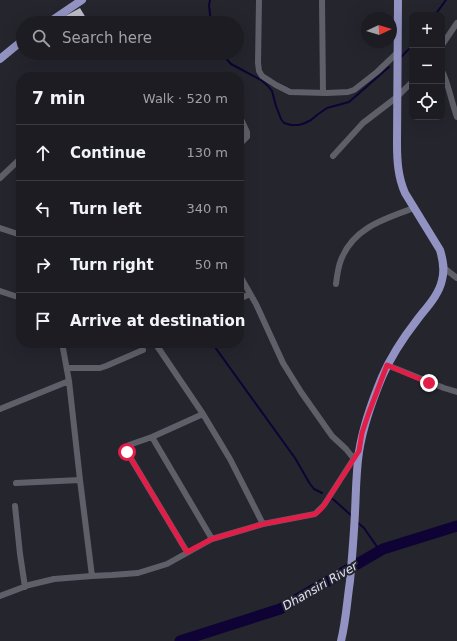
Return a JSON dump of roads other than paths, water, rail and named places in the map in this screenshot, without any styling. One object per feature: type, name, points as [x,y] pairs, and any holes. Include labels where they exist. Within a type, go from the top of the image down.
[{"type":"main road","points":[[58,16],[82,0]]},
{"type":"main road","points":[[341,641],[346,614],[353,550],[357,475],[362,433],[387,365],[440,288],[444,268],[440,250],[405,193],[399,175],[397,143],[398,0]]},
{"type":"main road","points":[[0,59],[16,46]]},
{"type":"street","points":[[259,0],[259,71],[262,76],[290,92],[323,93],[348,92],[354,90],[377,72],[398,52]]},
{"type":"street","points":[[322,0],[323,93]]},
{"type":"street","points":[[445,41],[457,23]]},
{"type":"street","points":[[445,77],[455,105],[457,116]]},
{"type":"street","points":[[333,156],[363,123],[397,97],[410,84]]},
{"type":"street","points":[[244,126],[247,132],[247,137],[244,140]]},
{"type":"street","points":[[0,178],[16,163]]},
{"type":"street","points":[[336,284],[340,261],[347,247],[356,237],[367,228],[384,219],[414,208]]},
{"type":"street","points":[[0,228],[16,233]]},
{"type":"street","points":[[444,268],[457,278]]},
{"type":"street","points":[[244,283],[256,304],[283,363],[301,392],[332,436],[354,459]]},
{"type":"street","points":[[0,290],[16,296]]},
{"type":"street","points":[[244,297],[250,294]]},
{"type":"street","points":[[63,348],[69,381],[92,576]]},
{"type":"street","points":[[158,348],[203,414],[230,459],[263,524]]},
{"type":"street","points":[[67,368],[100,368],[143,350]]},
{"type":"street","points":[[387,365],[457,392]]},
{"type":"street","points":[[0,409],[69,381]]},
{"type":"street","points":[[187,552],[127,452],[126,447],[203,414]]},
{"type":"street","points":[[152,436],[212,539]]},
{"type":"street","points":[[0,596],[25,586],[54,579],[138,573],[167,564],[212,539],[263,524],[315,514],[324,505],[359,451]]},
{"type":"street","points":[[16,483],[80,480]]},
{"type":"street","points":[[16,506],[20,554],[25,586]]},
{"type":"waterway","points":[[210,0],[210,16]]},
{"type":"waterway","points":[[437,12],[446,0]]},
{"type":"waterway","points":[[400,58],[410,48]]},
{"type":"waterway","points":[[227,60],[231,64],[261,80],[268,86],[272,91],[281,119],[284,123],[291,125],[305,123],[327,108],[349,102],[389,67]]},
{"type":"waterway","points":[[216,348],[295,458],[310,484],[314,489],[322,493]]},
{"type":"waterway","points":[[331,498],[353,517]]},
{"type":"waterway","points":[[357,522],[364,528],[380,551]]},
{"type":"waterway","name":"Dhansiri River","points":[[180,641],[280,609],[383,549],[457,526]]}]
